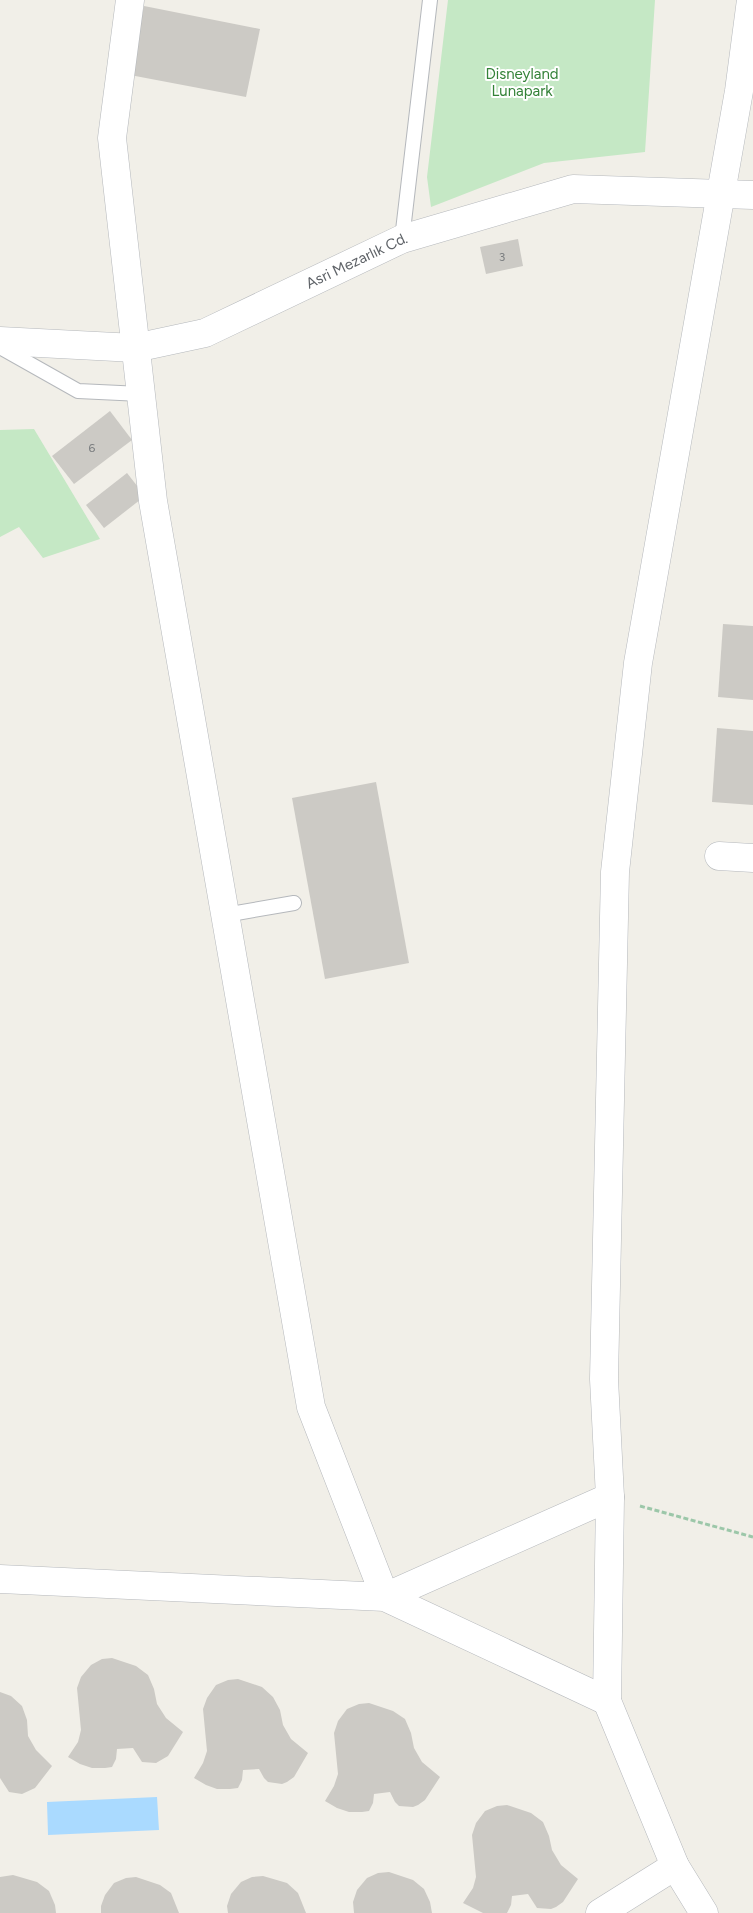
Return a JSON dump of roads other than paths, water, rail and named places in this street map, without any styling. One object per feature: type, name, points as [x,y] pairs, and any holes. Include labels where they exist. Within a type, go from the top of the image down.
[{"type":"street","points":[[130,0],[112,138],[153,501],[311,1407],[386,1598]]},
{"type":"street","points":[[704,1913],[674,1866],[606,1701],[610,1497],[604,1379],[615,872],[638,663],[739,91],[751,0]]},
{"type":"street","points":[[739,91],[753,67]]},
{"type":"street","name":"Asri Mezarlık Cd.","points":[[0,341],[135,348],[205,333],[402,239],[573,189],[721,192],[753,195]]},
{"type":"street","points":[[719,856],[753,858]]},
{"type":"street","points":[[386,1598],[610,1497]]},
{"type":"street","points":[[0,1578],[386,1598],[606,1701]]},
{"type":"street","points":[[600,1913],[674,1866]]},
{"type":"lane","points":[[402,239],[430,0]]},
{"type":"lane","points":[[0,347],[78,391],[141,394]]},
{"type":"lane","points":[[225,915],[294,903]]},
{"type":"water","points":[[157,1797],[159,1830],[48,1835],[47,1802]]},
{"type":"park label","name":"Disneyland Lunapark","points":[[522,82]]}]
